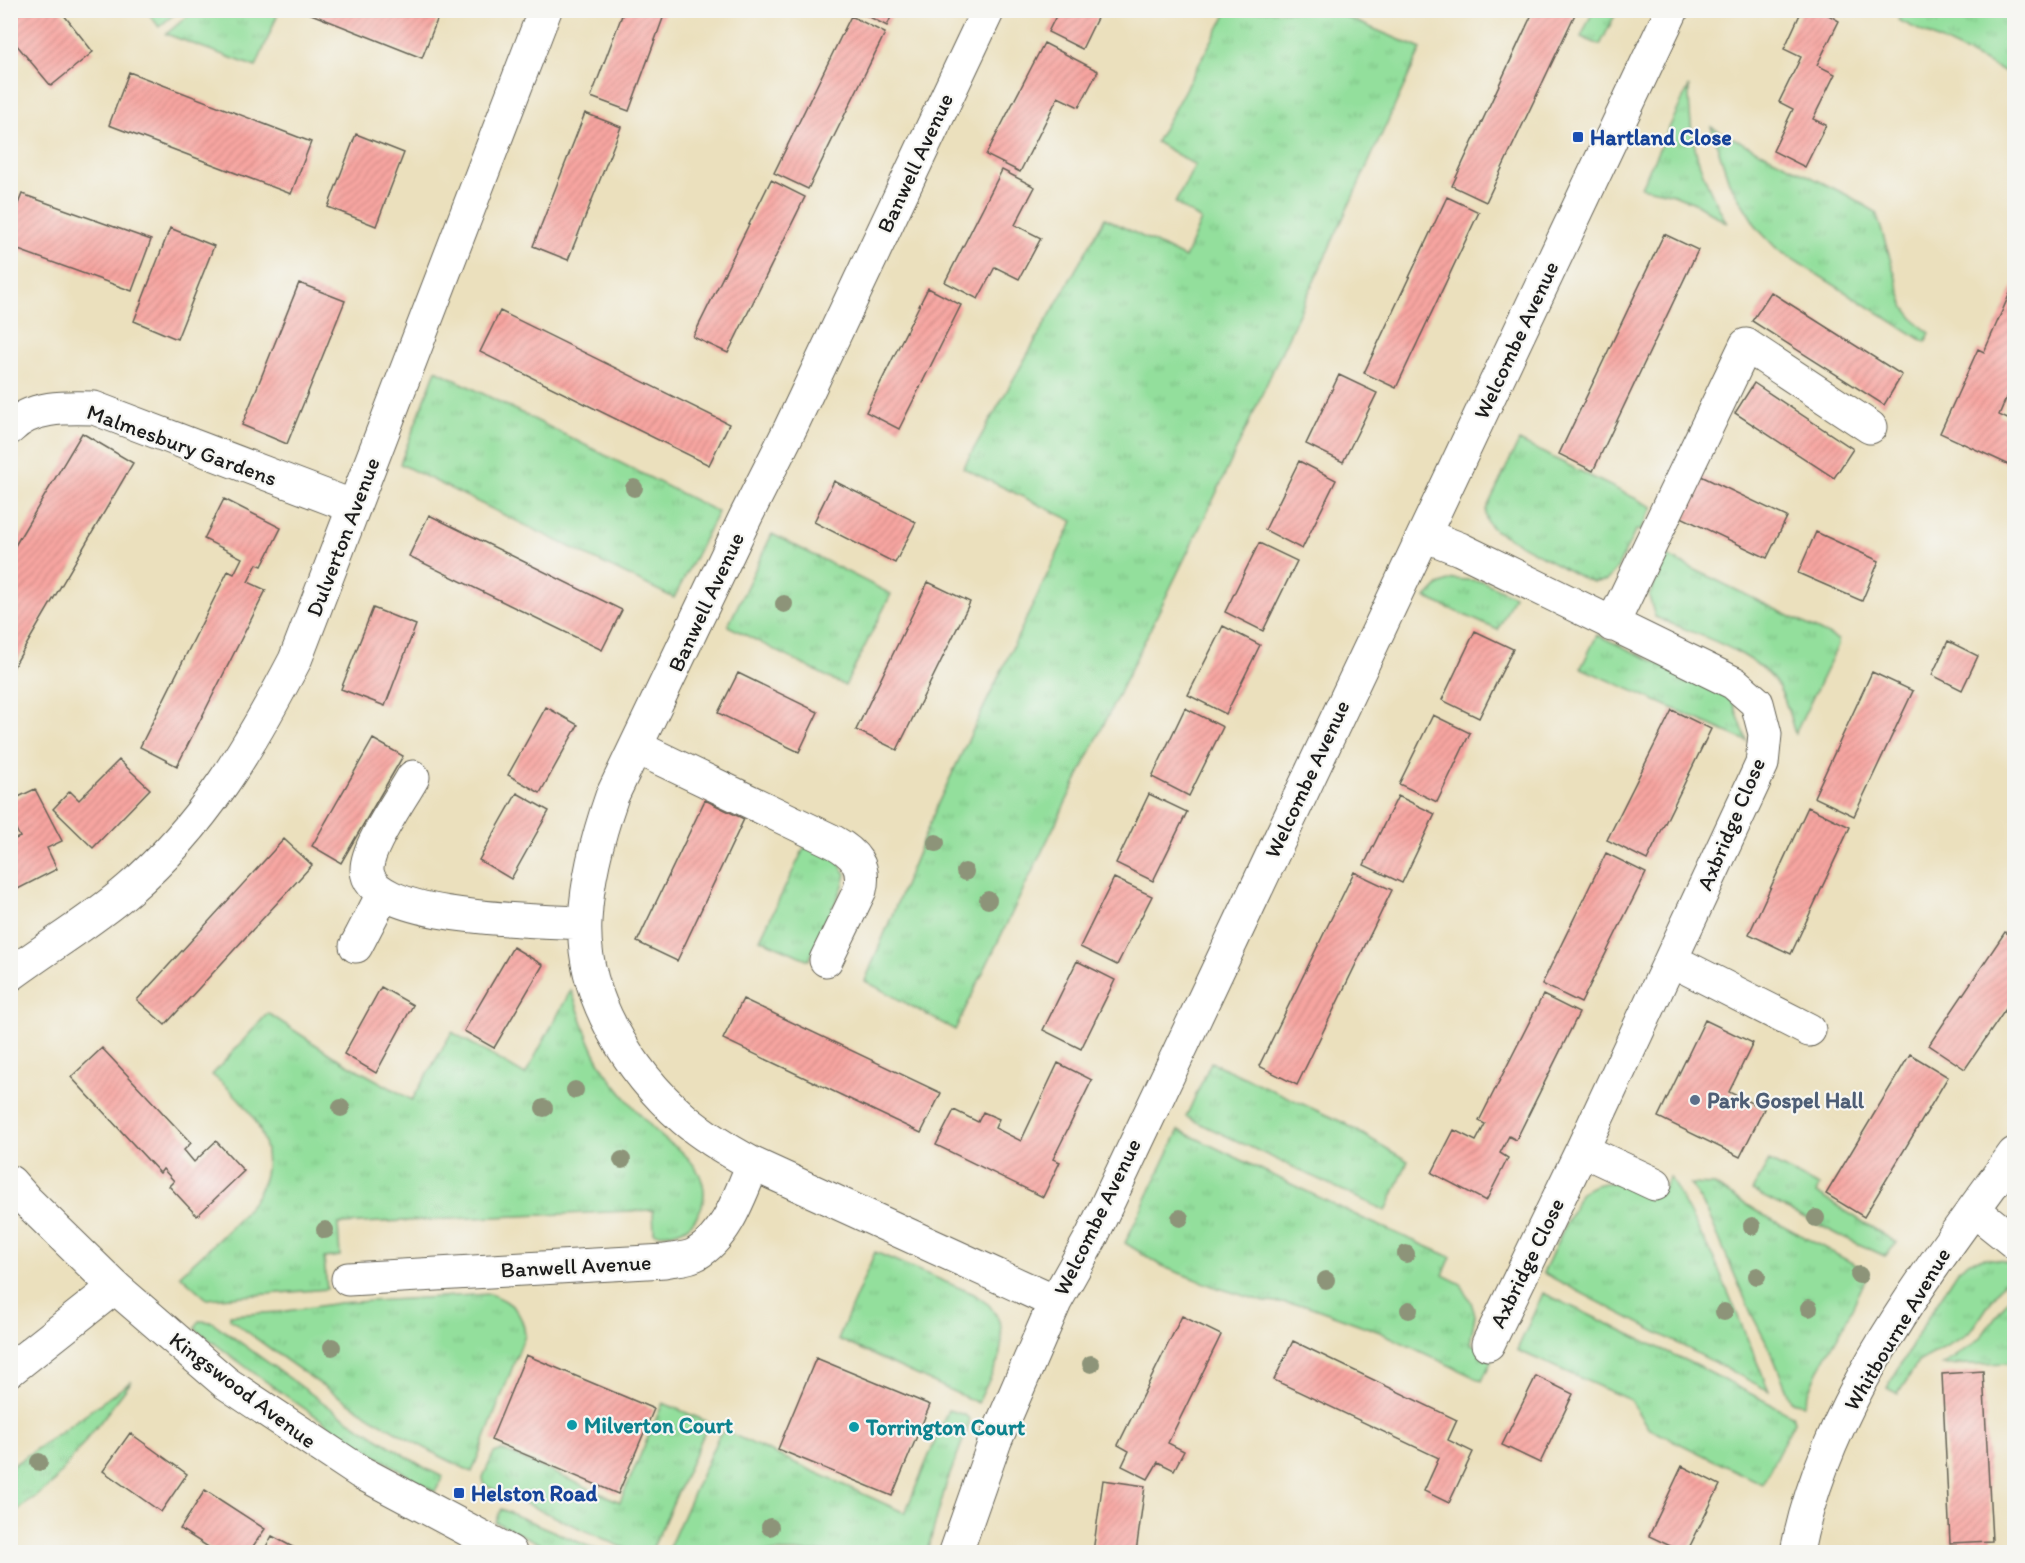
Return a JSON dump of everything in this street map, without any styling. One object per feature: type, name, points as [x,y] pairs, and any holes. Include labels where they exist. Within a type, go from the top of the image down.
[{"type":"street","name":"Dulverton Avenue","points":[[10,975],[129,889],[180,838],[226,782],[264,720],[295,660],[546,10]]},
{"type":"street","name":"Banwell Avenue","points":[[988,10],[789,431],[612,796],[602,826],[588,889],[585,923],[587,952],[604,1014],[629,1059],[684,1119],[714,1142],[753,1164],[1055,1302]]},
{"type":"street","name":"Welcombe Avenue","points":[[956,1552],[995,1441],[1055,1302],[1092,1236],[1672,10]]},
{"type":"street","points":[[1612,625],[1746,345],[1870,427]]},
{"type":"street","name":"Malmesbury Gardens","points":[[10,428],[34,413],[74,407],[94,408],[354,507]]},
{"type":"street","name":"Axbridge Close","points":[[1424,535],[1460,549],[1734,683],[1757,703],[1765,734],[1762,765],[1582,1150],[1488,1344]]},
{"type":"street","points":[[636,747],[834,842],[848,850],[858,860],[862,880],[860,890],[826,960]]},
{"type":"street","points":[[414,777],[368,854],[368,878],[383,894],[432,910],[468,916],[585,923]]},
{"type":"street","points":[[356,946],[383,894]]},
{"type":"street","points":[[1671,960],[1809,1030]]},
{"type":"street","points":[[1582,1150],[1655,1184]]},
{"type":"street","name":"Whitbourne Avenue","points":[[1797,1552],[1803,1519],[1836,1432],[1886,1339],[1920,1285],[2014,1154]]},
{"type":"street","name":"Banwell Avenue","points":[[348,1279],[665,1261],[695,1254],[713,1240],[726,1223],[753,1164]]},
{"type":"street","name":"Kingswood Avenue","points":[[10,1182],[115,1287],[226,1383],[360,1472],[510,1552]]},
{"type":"street","points":[[1974,1210],[2014,1242]]},
{"type":"street","points":[[10,1370],[115,1287]]},
{"type":"green space","points":[[195,10],[279,11],[256,67],[166,34]]},
{"type":"green space","points":[[147,11],[178,11],[159,27]]},
{"type":"green space","points":[[1228,11],[1332,11],[1421,49],[1215,496],[955,1030],[865,981],[939,801],[1073,521],[963,468],[1105,218],[1185,258],[1201,220],[1175,203],[1195,165],[1156,142]]},
{"type":"green space","points":[[1593,11],[1617,11],[1600,45],[1581,37]]},
{"type":"green space","points":[[1903,11],[2014,11],[2014,76],[1898,20]]},
{"type":"green space","points":[[1689,86],[1691,125],[1698,157],[1709,188],[1727,223],[1697,204],[1674,194],[1641,187]]},
{"type":"green space","points":[[1711,127],[1849,196],[1876,212],[1905,308],[1918,324],[1930,333],[1925,342],[1778,250],[1758,229],[1729,182]]},
{"type":"green space","points":[[436,370],[718,512],[674,598],[400,464]]},
{"type":"green space","points":[[1519,441],[1653,507],[1640,531],[1636,530],[1617,568],[1606,581],[1593,582],[1584,579],[1496,531],[1487,522],[1486,510]]},
{"type":"green space","points":[[772,534],[891,594],[845,686],[728,626]]},
{"type":"green space","points":[[1667,556],[1838,640],[1838,645],[1795,734],[1778,686],[1755,663],[1722,644],[1655,617],[1649,596]]},
{"type":"green space","points":[[1453,579],[1482,581],[1514,596],[1498,630],[1426,598],[1439,585]]},
{"type":"green space","points":[[1597,635],[1724,694],[1734,705],[1747,741],[1581,668]]},
{"type":"green space","points":[[808,840],[831,850],[846,874],[843,886],[809,960],[760,939]]},
{"type":"green space","points":[[571,990],[590,1042],[605,1071],[638,1112],[661,1136],[688,1158],[699,1174],[703,1183],[703,1200],[695,1219],[687,1227],[666,1234],[654,1233],[653,1210],[338,1224],[340,1256],[324,1258],[327,1289],[207,1299],[180,1275],[243,1214],[257,1195],[265,1175],[267,1157],[263,1139],[255,1121],[244,1105],[212,1075],[268,1013],[333,1056],[412,1100],[452,1032],[525,1075]]},
{"type":"green space","points":[[1211,1062],[1344,1123],[1408,1161],[1386,1211],[1186,1117]]},
{"type":"green space","points":[[1179,1130],[1366,1220],[1451,1257],[1443,1275],[1461,1284],[1471,1302],[1475,1315],[1470,1343],[1493,1357],[1482,1381],[1380,1332],[1306,1305],[1265,1302],[1215,1287],[1164,1267],[1125,1243]]},
{"type":"green space","points":[[1769,1161],[1819,1186],[1816,1193],[1897,1243],[1885,1256],[1752,1191]]},
{"type":"green space","points":[[1670,1177],[1716,1263],[1769,1391],[1543,1273],[1580,1194],[1599,1184],[1609,1183],[1619,1183],[1661,1193]]},
{"type":"green space","points":[[1690,1184],[1714,1185],[1758,1212],[1869,1272],[1843,1327],[1820,1367],[1804,1404],[1791,1401],[1708,1213]]},
{"type":"green space","points":[[875,1252],[974,1294],[989,1305],[997,1316],[1002,1341],[999,1359],[978,1403],[838,1339]]},
{"type":"green space","points":[[1984,1258],[2000,1260],[2014,1267],[1974,1327],[1963,1337],[1918,1362],[1898,1394],[1887,1388],[1959,1269],[1970,1261]]},
{"type":"green space","points":[[2014,1291],[2014,1363],[1942,1365],[1971,1346],[1983,1334]]},
{"type":"green space","points":[[1543,1293],[1697,1366],[1792,1415],[1794,1422],[1762,1484],[1648,1428],[1630,1400],[1517,1350]]},
{"type":"green space","points":[[490,1294],[515,1308],[522,1320],[525,1335],[472,1472],[377,1421],[230,1319],[230,1315],[280,1312],[339,1303]]},
{"type":"green space","points":[[199,1321],[212,1322],[339,1414],[443,1477],[435,1492],[342,1434],[252,1372],[195,1328]]},
{"type":"green space","points":[[132,1381],[52,1484],[11,1515],[11,1467]]},
{"type":"green space","points":[[663,1403],[706,1421],[706,1429],[651,1552],[633,1552],[484,1485],[483,1477],[494,1453],[502,1450],[620,1502]]},
{"type":"green space","points":[[948,1410],[965,1415],[969,1419],[969,1424],[946,1485],[927,1552],[667,1552],[719,1435],[725,1431],[905,1513]]},
{"type":"green space","points":[[501,1509],[602,1552],[557,1552],[495,1522]]},
{"type":"building","points":[[10,10],[60,10],[93,52],[51,86],[10,37]]},
{"type":"building","points":[[301,10],[427,10],[439,15],[422,58]]},
{"type":"building","points":[[624,10],[666,10],[629,111],[591,97]]},
{"type":"building","points":[[856,10],[894,10],[887,26]]},
{"type":"building","points":[[1059,10],[1101,10],[1082,49],[1048,32]]},
{"type":"building","points":[[1534,10],[1577,10],[1486,202],[1452,186]]},
{"type":"building","points":[[1802,10],[1826,10],[1825,13],[1839,21],[1817,65],[1835,74],[1813,119],[1826,125],[1805,167],[1773,151],[1793,109],[1779,102],[1801,57],[1784,49]]},
{"type":"building","points":[[851,16],[885,33],[808,189],[774,173]]},
{"type":"building","points":[[1044,43],[1098,71],[1079,107],[1058,97],[1020,172],[986,155]]},
{"type":"building","points":[[129,72],[311,142],[291,194],[109,125]]},
{"type":"building","points":[[585,113],[621,127],[568,260],[533,246]]},
{"type":"building","points":[[356,134],[404,153],[376,226],[328,207]]},
{"type":"building","points":[[1002,170],[1035,187],[1015,225],[1041,238],[1019,279],[995,267],[978,299],[945,282]]},
{"type":"building","points":[[771,180],[805,197],[728,353],[693,337]]},
{"type":"building","points":[[22,194],[151,240],[132,291],[10,247],[10,224]]},
{"type":"building","points":[[1447,197],[1479,212],[1396,388],[1364,373]]},
{"type":"building","points":[[170,228],[214,246],[177,339],[134,321]]},
{"type":"building","points":[[1664,234],[1698,250],[1593,471],[1559,454]]},
{"type":"building","points":[[299,283],[345,301],[287,444],[242,425]]},
{"type":"building","points":[[2014,284],[2014,380],[1999,415],[2014,422],[2014,467],[1940,433],[1978,349],[1984,352]]},
{"type":"building","points":[[928,288],[961,305],[899,429],[866,412]]},
{"type":"building","points":[[1771,292],[1902,375],[1884,405],[1752,321]]},
{"type":"building","points":[[500,311],[729,424],[709,465],[480,352]]},
{"type":"building","points":[[1339,375],[1377,393],[1343,462],[1306,444]]},
{"type":"building","points":[[1754,383],[1853,449],[1834,478],[1735,413]]},
{"type":"building","points":[[82,433],[133,463],[10,673],[10,554]]},
{"type":"building","points":[[1299,461],[1336,480],[1302,549],[1265,530]]},
{"type":"building","points":[[1701,476],[1787,517],[1767,558],[1681,517]]},
{"type":"building","points":[[834,481],[916,522],[895,563],[814,522]]},
{"type":"building","points":[[224,499],[281,528],[262,566],[257,564],[248,582],[266,590],[177,766],[140,747],[228,571],[234,574],[242,558],[204,539]]},
{"type":"building","points":[[429,515],[622,610],[602,650],[409,556]]},
{"type":"building","points":[[1816,532],[1879,561],[1862,601],[1798,573]]},
{"type":"building","points":[[1259,543],[1297,561],[1263,631],[1225,612]]},
{"type":"building","points":[[928,582],[970,602],[897,750],[856,730]]},
{"type":"building","points":[[373,608],[416,625],[385,706],[341,689]]},
{"type":"building","points":[[1223,626],[1260,645],[1226,714],[1188,695]]},
{"type":"building","points":[[1475,631],[1513,649],[1479,718],[1442,700]]},
{"type":"building","points":[[1948,641],[1978,656],[1962,690],[1932,675]]},
{"type":"building","points":[[1872,672],[1913,691],[1854,816],[1814,797]]},
{"type":"building","points":[[738,673],[818,712],[799,752],[718,713]]},
{"type":"building","points":[[546,707],[578,725],[540,793],[508,775]]},
{"type":"building","points":[[1185,708],[1223,727],[1189,796],[1152,777]]},
{"type":"building","points":[[1672,710],[1711,729],[1647,860],[1607,840]]},
{"type":"building","points":[[1433,715],[1470,733],[1437,802],[1399,784]]},
{"type":"building","points":[[373,739],[403,756],[341,863],[312,846]]},
{"type":"building","points":[[119,760],[150,789],[93,848],[53,809],[70,791],[79,800]]},
{"type":"building","points":[[35,789],[62,841],[47,848],[57,869],[10,893],[10,841],[20,837],[10,818],[10,801]]},
{"type":"building","points":[[517,793],[549,811],[511,879],[479,860]]},
{"type":"building","points":[[1149,794],[1187,812],[1153,881],[1116,863]]},
{"type":"building","points":[[1398,796],[1435,814],[1402,883],[1364,865]]},
{"type":"building","points":[[705,800],[744,819],[677,961],[637,942]]},
{"type":"building","points":[[1808,807],[1850,827],[1791,954],[1749,934]]},
{"type":"building","points":[[284,839],[312,865],[165,1025],[137,1000]]},
{"type":"building","points":[[1606,853],[1646,873],[1581,1003],[1542,984]]},
{"type":"building","points":[[1354,872],[1392,890],[1297,1085],[1259,1066]]},
{"type":"building","points":[[1114,878],[1152,896],[1117,965],[1080,947]]},
{"type":"building","points":[[2005,932],[2014,938],[2014,997],[1965,1069],[1929,1045]]},
{"type":"building","points":[[513,947],[543,965],[494,1048],[464,1031]]},
{"type":"building","points":[[1077,961],[1115,980],[1081,1049],[1043,1030]]},
{"type":"building","points":[[381,987],[413,1005],[376,1073],[344,1054]]},
{"type":"building","points":[[1543,995],[1579,1013],[1516,1140],[1509,1136],[1500,1153],[1508,1158],[1486,1201],[1432,1173],[1454,1130],[1476,1141],[1485,1124],[1479,1121]]},
{"type":"building","points":[[743,999],[941,1093],[921,1133],[723,1039]]},
{"type":"building","points":[[1705,1020],[1753,1043],[1729,1092],[1764,1109],[1740,1157],[1658,1117]]},
{"type":"building","points":[[102,1048],[191,1143],[184,1150],[194,1162],[216,1141],[244,1171],[197,1216],[169,1186],[174,1181],[163,1169],[160,1173],[71,1077]]},
{"type":"building","points":[[1910,1054],[1948,1077],[1864,1217],[1826,1194]]},
{"type":"building","points":[[1058,1063],[1092,1080],[1053,1159],[1060,1162],[1043,1197],[936,1145],[954,1110],[978,1122],[983,1112],[999,1119],[995,1128],[1021,1141]]},
{"type":"building","points":[[1182,1316],[1221,1335],[1168,1443],[1184,1451],[1174,1470],[1158,1462],[1148,1479],[1122,1466],[1129,1451],[1118,1445]]},
{"type":"building","points":[[1293,1341],[1457,1420],[1448,1440],[1473,1452],[1449,1503],[1424,1491],[1439,1458],[1274,1380]]},
{"type":"building","name":"Milverton Court","points":[[526,1355],[654,1409],[618,1494],[491,1440]]},
{"type":"building","name":"Torrington Court","points":[[816,1358],[930,1405],[892,1496],[778,1449]]},
{"type":"building","points":[[1983,1371],[1992,1541],[1950,1543],[1942,1374]]},
{"type":"building","points":[[1536,1376],[1573,1394],[1540,1463],[1502,1445]]},
{"type":"building","points":[[130,1433],[187,1474],[161,1512],[103,1471]]},
{"type":"building","points":[[1682,1466],[1720,1485],[1687,1552],[1649,1536]]},
{"type":"building","points":[[1103,1480],[1145,1486],[1136,1552],[1093,1552]]},
{"type":"building","points":[[205,1490],[265,1529],[249,1552],[216,1552],[180,1529]]},
{"type":"building","points":[[272,1536],[302,1552],[263,1552]]},
{"type":"place","name":"Hartland Close","points":[[1578,137]]},
{"type":"place","name":"Park Gospel Hall","points":[[1695,1100]]},
{"type":"place","name":"Milverton Court","points":[[572,1425]]},
{"type":"place","name":"Torrington Court","points":[[854,1427]]},
{"type":"place","name":"Helston Road","points":[[459,1493]]}]
